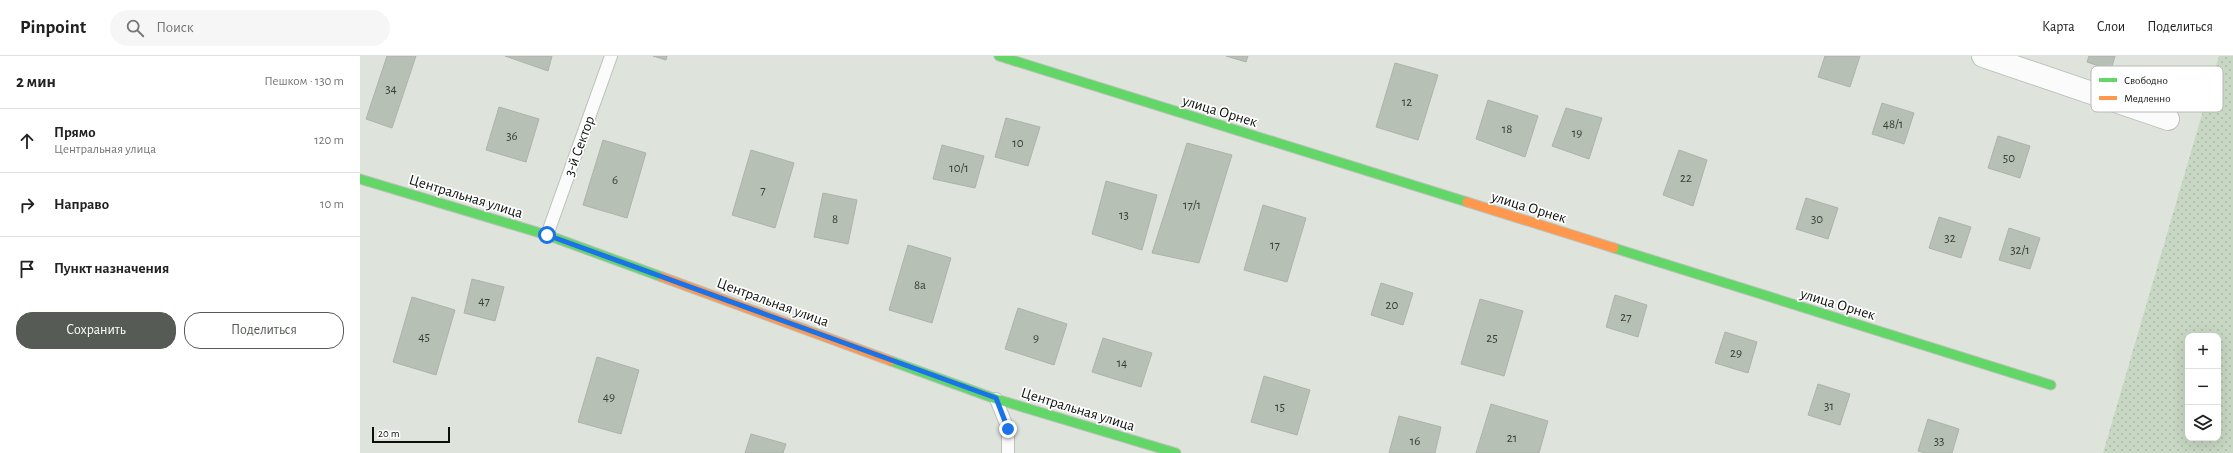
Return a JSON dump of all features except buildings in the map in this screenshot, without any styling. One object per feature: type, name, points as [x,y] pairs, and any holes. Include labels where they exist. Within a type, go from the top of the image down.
[{"type":"street","name":"улица Орнек","points":[[999,56],[2051,385]]},
{"type":"street","points":[[1983,56],[2091,93]]},
{"type":"street","points":[[2147,112],[2168,119]]},
{"type":"street","name":"Центральная улица","points":[[360,179],[547,235],[996,398],[1176,453]]},
{"type":"lane","name":"3-й Сектор","points":[[547,235],[611,56]]},
{"type":"lane","points":[[996,398],[1008,429],[1008,453]]},
{"type":"green space","points":[[2219,56],[2233,56],[2233,453],[2103,453],[2203,112],[2223,112],[2223,66],[2216,66]]},
{"type":"traffic: fast","points":[[999,56],[1467,202]]},
{"type":"traffic: fast","points":[[360,179],[547,235],[662,277]]},
{"type":"traffic: fast","points":[[1614,248],[2051,385]]},
{"type":"traffic: fast","points":[[891,361],[996,399],[1176,453]]},
{"type":"traffic: slow","points":[[1467,202],[1614,248]]},
{"type":"traffic: slow","points":[[662,277],[891,361]]},
{"type":"route","points":[[547,235],[996,398],[1008,429]]}]
